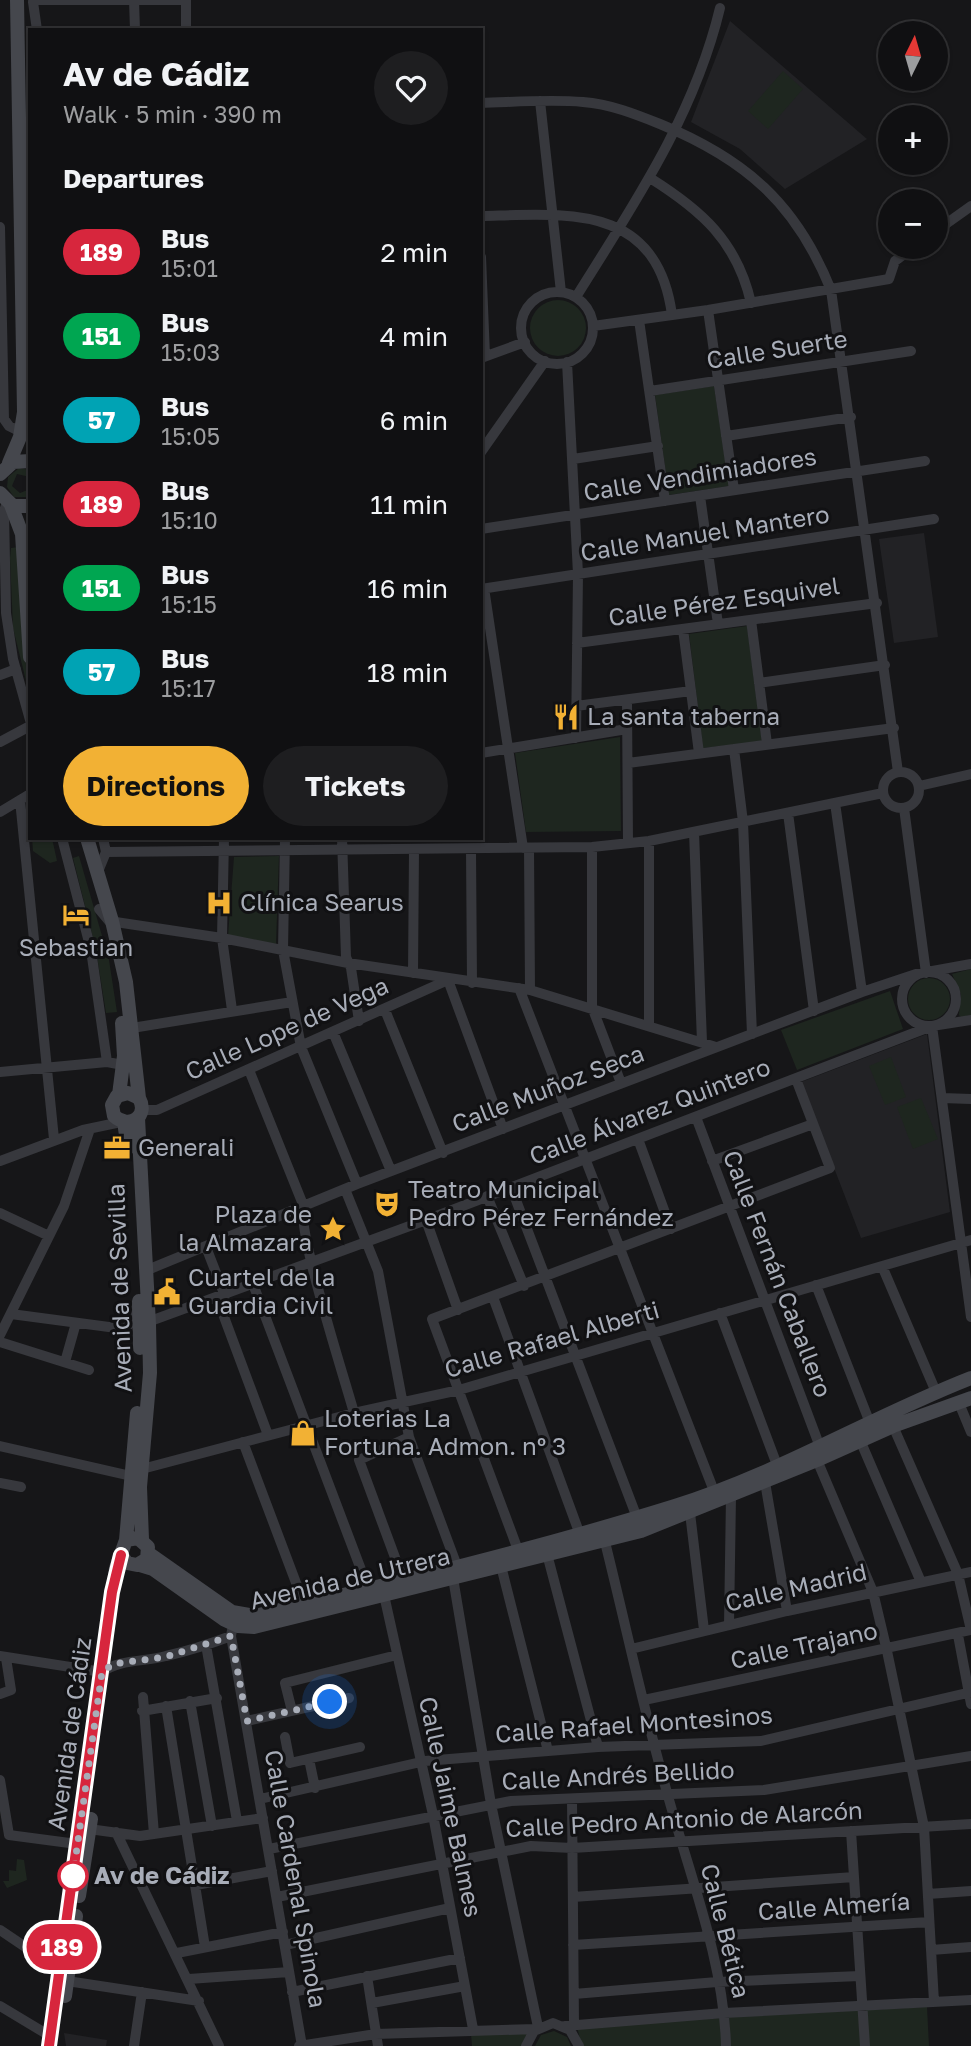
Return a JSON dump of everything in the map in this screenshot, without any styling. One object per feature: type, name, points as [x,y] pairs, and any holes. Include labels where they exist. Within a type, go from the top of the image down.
[{"type":"main road","points":[[3,469],[25,434],[17,0]]},
{"type":"main road","points":[[3,469],[28,462]]},
{"type":"main road","points":[[4,499],[28,505]]},
{"type":"main road","points":[[4,499],[22,534],[28,626]]},
{"type":"main road","points":[[79,840],[111,952],[121,1014],[123,1065],[115,1100],[114,1115],[133,1114],[131,1093],[115,1100]]},
{"type":"main road","name":"Avenida de Sevilla","points":[[88,840],[112,921],[132,1028],[133,1114],[149,1324],[150,1373],[126,1540]]},
{"type":"main road","name":"Avenida de Sevilla","points":[[133,1114],[130,1163],[139,1300],[140,1374],[136,1472],[142,1539]]},
{"type":"main road","points":[[965,1401],[937,1409],[860,1440],[818,1454],[777,1465],[714,1491],[637,1515],[641,1531],[765,1482],[818,1454],[870,1423],[971,1378]]},
{"type":"main road","points":[[935,1392],[932,1402],[937,1409]]},
{"type":"main road","name":"Avenida de Utrera","points":[[135,1559],[153,1569],[232,1630],[254,1628],[384,1595],[517,1550],[637,1515]]},
{"type":"main road","name":"Avenida de Utrera","points":[[135,1559],[236,1613],[255,1616],[403,1579],[500,1566],[586,1547],[641,1531]]},
{"type":"main road","points":[[579,1532],[579,1542],[586,1547]]},
{"type":"main road","points":[[126,1540],[142,1539],[147,1545],[135,1559]]},
{"type":"main road","name":"Avenida de Cádiz","points":[[52,2043],[67,1981],[89,1829],[107,1668],[112,1592],[135,1559],[126,1540]]},
{"type":"main road","name":"Avenida de Cádiz","points":[[52,2043],[60,1958],[107,1668]]},
{"type":"street","points":[[134,0],[135,28]]},
{"type":"street","points":[[33,1],[186,0],[186,28]]},
{"type":"street","points":[[17,37],[27,9],[33,1]]},
{"type":"street","points":[[33,1],[37,28]]},
{"type":"street","points":[[576,297],[676,131],[708,52],[720,8]]},
{"type":"street","points":[[540,101],[561,292]]},
{"type":"street","points":[[483,103],[584,102],[627,111],[676,131],[742,166],[780,202],[808,238],[831,290],[867,530],[898,772]]},
{"type":"street","points":[[650,178],[692,206],[715,229],[738,264],[751,303]]},
{"type":"street","points":[[948,222],[971,206]]},
{"type":"street","points":[[483,216],[586,216],[618,229],[648,251],[656,263],[663,275],[672,315]]},
{"type":"street","points":[[0,227],[4,419],[9,426],[25,434]]},
{"type":"street","points":[[593,326],[708,310],[889,279],[898,259]]},
{"type":"street","points":[[561,292],[576,297],[589,310],[593,326],[586,348],[567,362],[545,361],[533,353],[525,342],[522,324],[529,306],[543,295],[561,292]]},
{"type":"street","points":[[708,310],[734,490]]},
{"type":"street","points":[[639,320],[665,501]]},
{"type":"street","points":[[483,357],[525,342]]},
{"type":"street","name":"Calle Suerte","points":[[650,391],[911,351]]},
{"type":"street","points":[[483,449],[545,361]]},
{"type":"street","points":[[567,362],[578,574],[576,738]]},
{"type":"street","points":[[726,436],[851,417]]},
{"type":"street","points":[[573,459],[658,446]]},
{"type":"street","name":"Calle Vendimiadores","points":[[483,529],[925,461]]},
{"type":"street","points":[[700,496],[718,624]]},
{"type":"street","points":[[4,499],[3,614],[28,713]]},
{"type":"street","name":"Calle Manuel Mantero","points":[[483,589],[934,519]]},
{"type":"street","points":[[483,589],[526,848],[524,989],[583,1159],[714,1491]]},
{"type":"street","name":"Calle Pérez Esquivel","points":[[577,643],[877,603]]},
{"type":"street","points":[[751,620],[767,744]]},
{"type":"street","points":[[683,629],[699,753]]},
{"type":"street","points":[[759,682],[885,665]]},
{"type":"street","points":[[0,675],[16,669]]},
{"type":"street","points":[[576,706],[691,691]]},
{"type":"street","points":[[627,700],[628,843]]},
{"type":"street","points":[[0,742],[28,727]]},
{"type":"street","points":[[628,762],[894,728]]},
{"type":"street","points":[[483,753],[627,729]]},
{"type":"street","points":[[734,749],[743,822],[752,1034]]},
{"type":"street","points":[[898,772],[913,777],[919,786],[917,798],[904,808],[888,803],[883,793],[888,777],[898,772]]},
{"type":"street","points":[[919,786],[971,774]]},
{"type":"street","points":[[106,852],[226,851],[286,844],[393,844],[414,849],[453,844],[471,850],[592,847],[649,841],[883,793]]},
{"type":"street","points":[[0,812],[25,797],[28,836]]},
{"type":"street","points":[[835,803],[862,992]]},
{"type":"street","points":[[904,808],[926,972]]},
{"type":"street","points":[[788,813],[814,1011]]},
{"type":"street","points":[[694,832],[702,1042]]},
{"type":"street","points":[[28,840],[54,1139]]},
{"type":"street","points":[[63,840],[91,950],[107,1062]]},
{"type":"street","points":[[97,874],[106,852],[103,840]]},
{"type":"street","points":[[224,840],[222,938],[232,1010]]},
{"type":"street","points":[[649,841],[649,1025]]},
{"type":"street","points":[[286,844],[284,950],[301,1047],[357,1184]]},
{"type":"street","points":[[343,844],[345,957],[359,1021]]},
{"type":"street","points":[[592,847],[592,1007],[621,1083]]},
{"type":"street","points":[[413,973],[414,849]]},
{"type":"street","points":[[471,850],[472,983]]},
{"type":"street","points":[[99,909],[105,918],[112,921],[222,938],[448,980],[524,989],[592,1007],[716,1047]]},
{"type":"street","name":"Calle Muñoz Seca","points":[[145,1271],[357,1184],[862,992],[926,972],[971,964]]},
{"type":"street","points":[[926,972],[946,978],[956,995],[951,1014],[932,1026],[913,1020],[903,1001],[910,981],[926,972]]},
{"type":"street","points":[[448,980],[503,1129]]},
{"type":"street","name":"Calle Lope de Vega","points":[[0,1161],[54,1139],[133,1114],[157,1110],[448,980]]},
{"type":"street","points":[[132,1028],[292,1002]]},
{"type":"street","points":[[385,1010],[443,1153]]},
{"type":"street","name":"Calle Álvarez Quintero","points":[[149,1324],[932,1026],[971,1020]]},
{"type":"street","points":[[932,1026],[966,1241],[971,1317]]},
{"type":"street","points":[[333,1032],[391,1171]]},
{"type":"street","points":[[0,1072],[107,1062],[123,1065]]},
{"type":"street","points":[[249,1070],[304,1207],[301,1216],[354,1413]]},
{"type":"street","points":[[517,1550],[432,1319],[830,1168],[796,1079]]},
{"type":"street","points":[[942,1098],[971,1099]]},
{"type":"street","points":[[0,1335],[64,1206],[86,1129],[101,1118],[115,1100]]},
{"type":"street","name":"Calle Fernán Caballero","points":[[695,1117],[818,1454],[873,1592],[924,1827],[934,2002]]},
{"type":"street","points":[[712,1161],[813,1124]]},
{"type":"street","points":[[638,1139],[671,1229]]},
{"type":"street","points":[[511,1187],[637,1515]]},
{"type":"street","points":[[345,1189],[378,1271],[409,1437],[455,1572],[491,1804],[537,2028],[526,2046]]},
{"type":"street","points":[[488,1196],[524,1286]]},
{"type":"street","points":[[0,1213],[49,1236]]},
{"type":"street","points":[[426,1220],[458,1310]]},
{"type":"street","name":"Calle Rafael Alberti","points":[[136,1472],[305,1425],[459,1391],[576,1354],[966,1241]]},
{"type":"street","points":[[206,1247],[268,1435]]},
{"type":"street","points":[[882,1266],[935,1392]]},
{"type":"street","points":[[253,1284],[368,1588]]},
{"type":"street","points":[[816,1285],[870,1423]]},
{"type":"street","points":[[493,1297],[579,1532]]},
{"type":"street","points":[[11,1314],[127,1329],[139,1300]]},
{"type":"street","points":[[139,1300],[143,1321],[149,1324]]},
{"type":"street","points":[[720,1313],[777,1465]]},
{"type":"street","points":[[65,1362],[76,1323]]},
{"type":"street","points":[[0,1342],[89,1370]]},
{"type":"street","points":[[965,1401],[971,1432]]},
{"type":"street","points":[[893,1426],[958,1574],[971,1630]]},
{"type":"street","points":[[403,1579],[359,1460],[409,1437]]},
{"type":"street","points":[[860,1440],[921,1583]]},
{"type":"street","points":[[243,1442],[304,1604]]},
{"type":"street","points":[[0,1446],[136,1472]]},
{"type":"street","points":[[765,1482],[787,1611]]},
{"type":"street","points":[[0,1483],[22,1487]]},
{"type":"street","points":[[729,1625],[731,1496]]},
{"type":"street","points":[[690,1513],[704,1630]]},
{"type":"street","name":"Calle Bética","points":[[605,1542],[667,1794],[707,1936],[724,2013],[726,2046]]},
{"type":"street","points":[[547,1554],[598,1747]]},
{"type":"street","points":[[500,1566],[548,1751]]},
{"type":"street","name":"Calle Madrid","points":[[631,1649],[787,1611],[971,1572]]},
{"type":"street","name":"Calle Jaime Balmes","points":[[384,1595],[443,1863],[473,2029]]},
{"type":"street","points":[[6,1692],[3,1657],[107,1668],[165,1657],[206,1645],[232,1630]]},
{"type":"street","name":"Calle Cardenal Spinola","points":[[232,1630],[301,2046]]},
{"type":"street","name":"Calle Trajano","points":[[644,1700],[887,1651],[971,1630]]},
{"type":"street","points":[[958,1635],[970,1696]]},
{"type":"street","points":[[206,1645],[237,1821]]},
{"type":"street","points":[[292,1711],[283,1679],[397,1655]]},
{"type":"street","name":"Calle Rafael Montesinos","points":[[260,1799],[421,1762],[598,1747],[761,1741],[899,1709],[970,1696]]},
{"type":"street","points":[[144,1697],[142,1711],[154,1834]]},
{"type":"street","points":[[142,1711],[217,1698]]},
{"type":"street","points":[[247,1721],[349,1698]]},
{"type":"street","points":[[190,1701],[212,1825]]},
{"type":"street","points":[[166,1706],[205,1947]]},
{"type":"street","points":[[285,1737],[290,1763],[360,1747]]},
{"type":"street","name":"Calle Andrés Bellido","points":[[269,1849],[491,1804],[764,1790],[971,1755]]},
{"type":"street","points":[[309,1759],[315,1788]]},
{"type":"street","points":[[0,1780],[9,1835],[77,1844]]},
{"type":"street","points":[[572,1800],[574,1994],[569,2025],[579,2046]]},
{"type":"street","points":[[89,1829],[154,1834],[263,1818]]},
{"type":"street","name":"Calle Pedro Antonio de Alarcón","points":[[277,1897],[531,1846],[572,1848],[971,1824]]},
{"type":"street","points":[[851,1831],[865,2046]]},
{"type":"street","points":[[116,1832],[177,1953],[219,2046]]},
{"type":"street","points":[[195,1885],[272,1871]]},
{"type":"street","points":[[573,1897],[854,1877]]},
{"type":"street","points":[[928,1894],[971,1891]]},
{"type":"street","points":[[285,1945],[450,1908]]},
{"type":"street","name":"Calle Almería","points":[[573,1945],[929,1922]]},
{"type":"street","points":[[0,1930],[49,1963],[54,1964],[60,1958]]},
{"type":"street","points":[[177,1953],[283,1932]]},
{"type":"street","points":[[931,1950],[971,1947]]},
{"type":"street","points":[[292,1992],[460,1958]]},
{"type":"street","points":[[188,1979],[289,1972]]},
{"type":"street","points":[[367,1976],[377,2040]]},
{"type":"street","points":[[574,1994],[717,1982],[860,1976]]},
{"type":"street","points":[[67,1981],[199,2001]]},
{"type":"street","points":[[372,2003],[465,1986]]},
{"type":"street","points":[[134,2046],[142,1992]]},
{"type":"street","points":[[301,2046],[473,2029],[537,2028],[550,2024],[971,2000]]},
{"type":"street","points":[[0,2006],[52,2043]]},
{"type":"shaded area","points":[[730,21],[867,139],[785,189],[740,149],[691,122]]},
{"type":"shaded area","points":[[783,71],[803,89],[768,129],[748,111]]},
{"type":"shaded area","points":[[552,300],[564,300],[574,304],[582,312],[586,328],[582,344],[574,352],[564,356],[552,356],[542,352],[534,344],[530,334],[530,322],[534,312],[542,304]]},
{"type":"shaded area","points":[[714,386],[729,486],[669,495],[655,395]]},
{"type":"shaded area","points":[[19,468],[28,470],[28,477],[17,474],[12,486],[20,493],[28,490],[28,497],[14,497],[7,487],[8,477]]},
{"type":"shaded area","points":[[924,533],[938,637],[894,643],[879,539]]},
{"type":"shaded area","points":[[19,547],[28,689],[13,628],[11,548]]},
{"type":"shaded area","points":[[747,626],[762,742],[703,748],[689,634]]},
{"type":"shaded area","points":[[620,737],[621,831],[526,832],[515,753]]},
{"type":"shaded area","points":[[32,840],[52,840],[57,861],[50,863],[33,851]]},
{"type":"shaded area","points":[[79,856],[109,960],[117,1012],[106,1013],[96,950],[73,858]]},
{"type":"shaded area","points":[[279,856],[276,944],[228,936],[234,857]]},
{"type":"shaded area","points":[[971,969],[971,1015],[961,1017],[961,994],[952,974]]},
{"type":"shaded area","points":[[929,978],[944,984],[950,999],[944,1014],[929,1020],[914,1014],[908,999],[914,984]]},
{"type":"shaded area","points":[[890,991],[903,1029],[797,1070],[781,1030]]},
{"type":"shaded area","points":[[927,1034],[950,1212],[861,1238],[801,1082]]},
{"type":"shaded area","points":[[891,1057],[906,1097],[885,1105],[869,1066]]},
{"type":"shaded area","points":[[921,1098],[938,1139],[913,1149],[897,1107]]},
{"type":"shaded area","points":[[17,1859],[24,1860],[27,1880],[7,1888],[3,1881],[9,1881],[9,1870],[16,1871]]},
{"type":"shaded area","points":[[927,2007],[929,2046],[869,2046],[866,2010]]},
{"type":"shaded area","points":[[859,2010],[861,2046],[730,2046],[729,2017]]},
{"type":"shaded area","points":[[721,2018],[723,2046],[582,2046],[577,2027]]},
{"type":"shaded area","points":[[554,2031],[567,2037],[571,2046],[535,2046],[541,2035]]},
{"type":"shaded area","points":[[64,2033],[107,2040],[106,2046],[66,2046]]},
{"type":"shaded area","points":[[471,2034],[527,2034],[523,2046],[472,2046]]},
{"type":"bus line","name":"189","points":[[49,2046],[112,1592],[121,1555]]},
{"type":"place","name":"La santa taberna","points":[[566,717]]},
{"type":"place","name":"Clínica Searus","points":[[219,903]]},
{"type":"place","name":"Sebastian","points":[[76,915]]},
{"type":"place","name":"Generali","points":[[117,1148]]},
{"type":"place","name":"Teatro Municipal Pedro Pérez Fernández","points":[[387,1204]]},
{"type":"place","name":"Plaza de la Almazara","points":[[333,1229]]},
{"type":"place","name":"Cuartel de la Guardia Civil","points":[[167,1292]]},
{"type":"place","name":"Loterias La Fortuna. Admon. nº 3","points":[[303,1433]]},
{"type":"place","name":"Av de Cádiz","points":[[73,1876]]},
{"type":"route","points":[[73,1876],[102,1672],[113,1664],[165,1657],[231,1636],[247,1721],[330,1702]]}]
